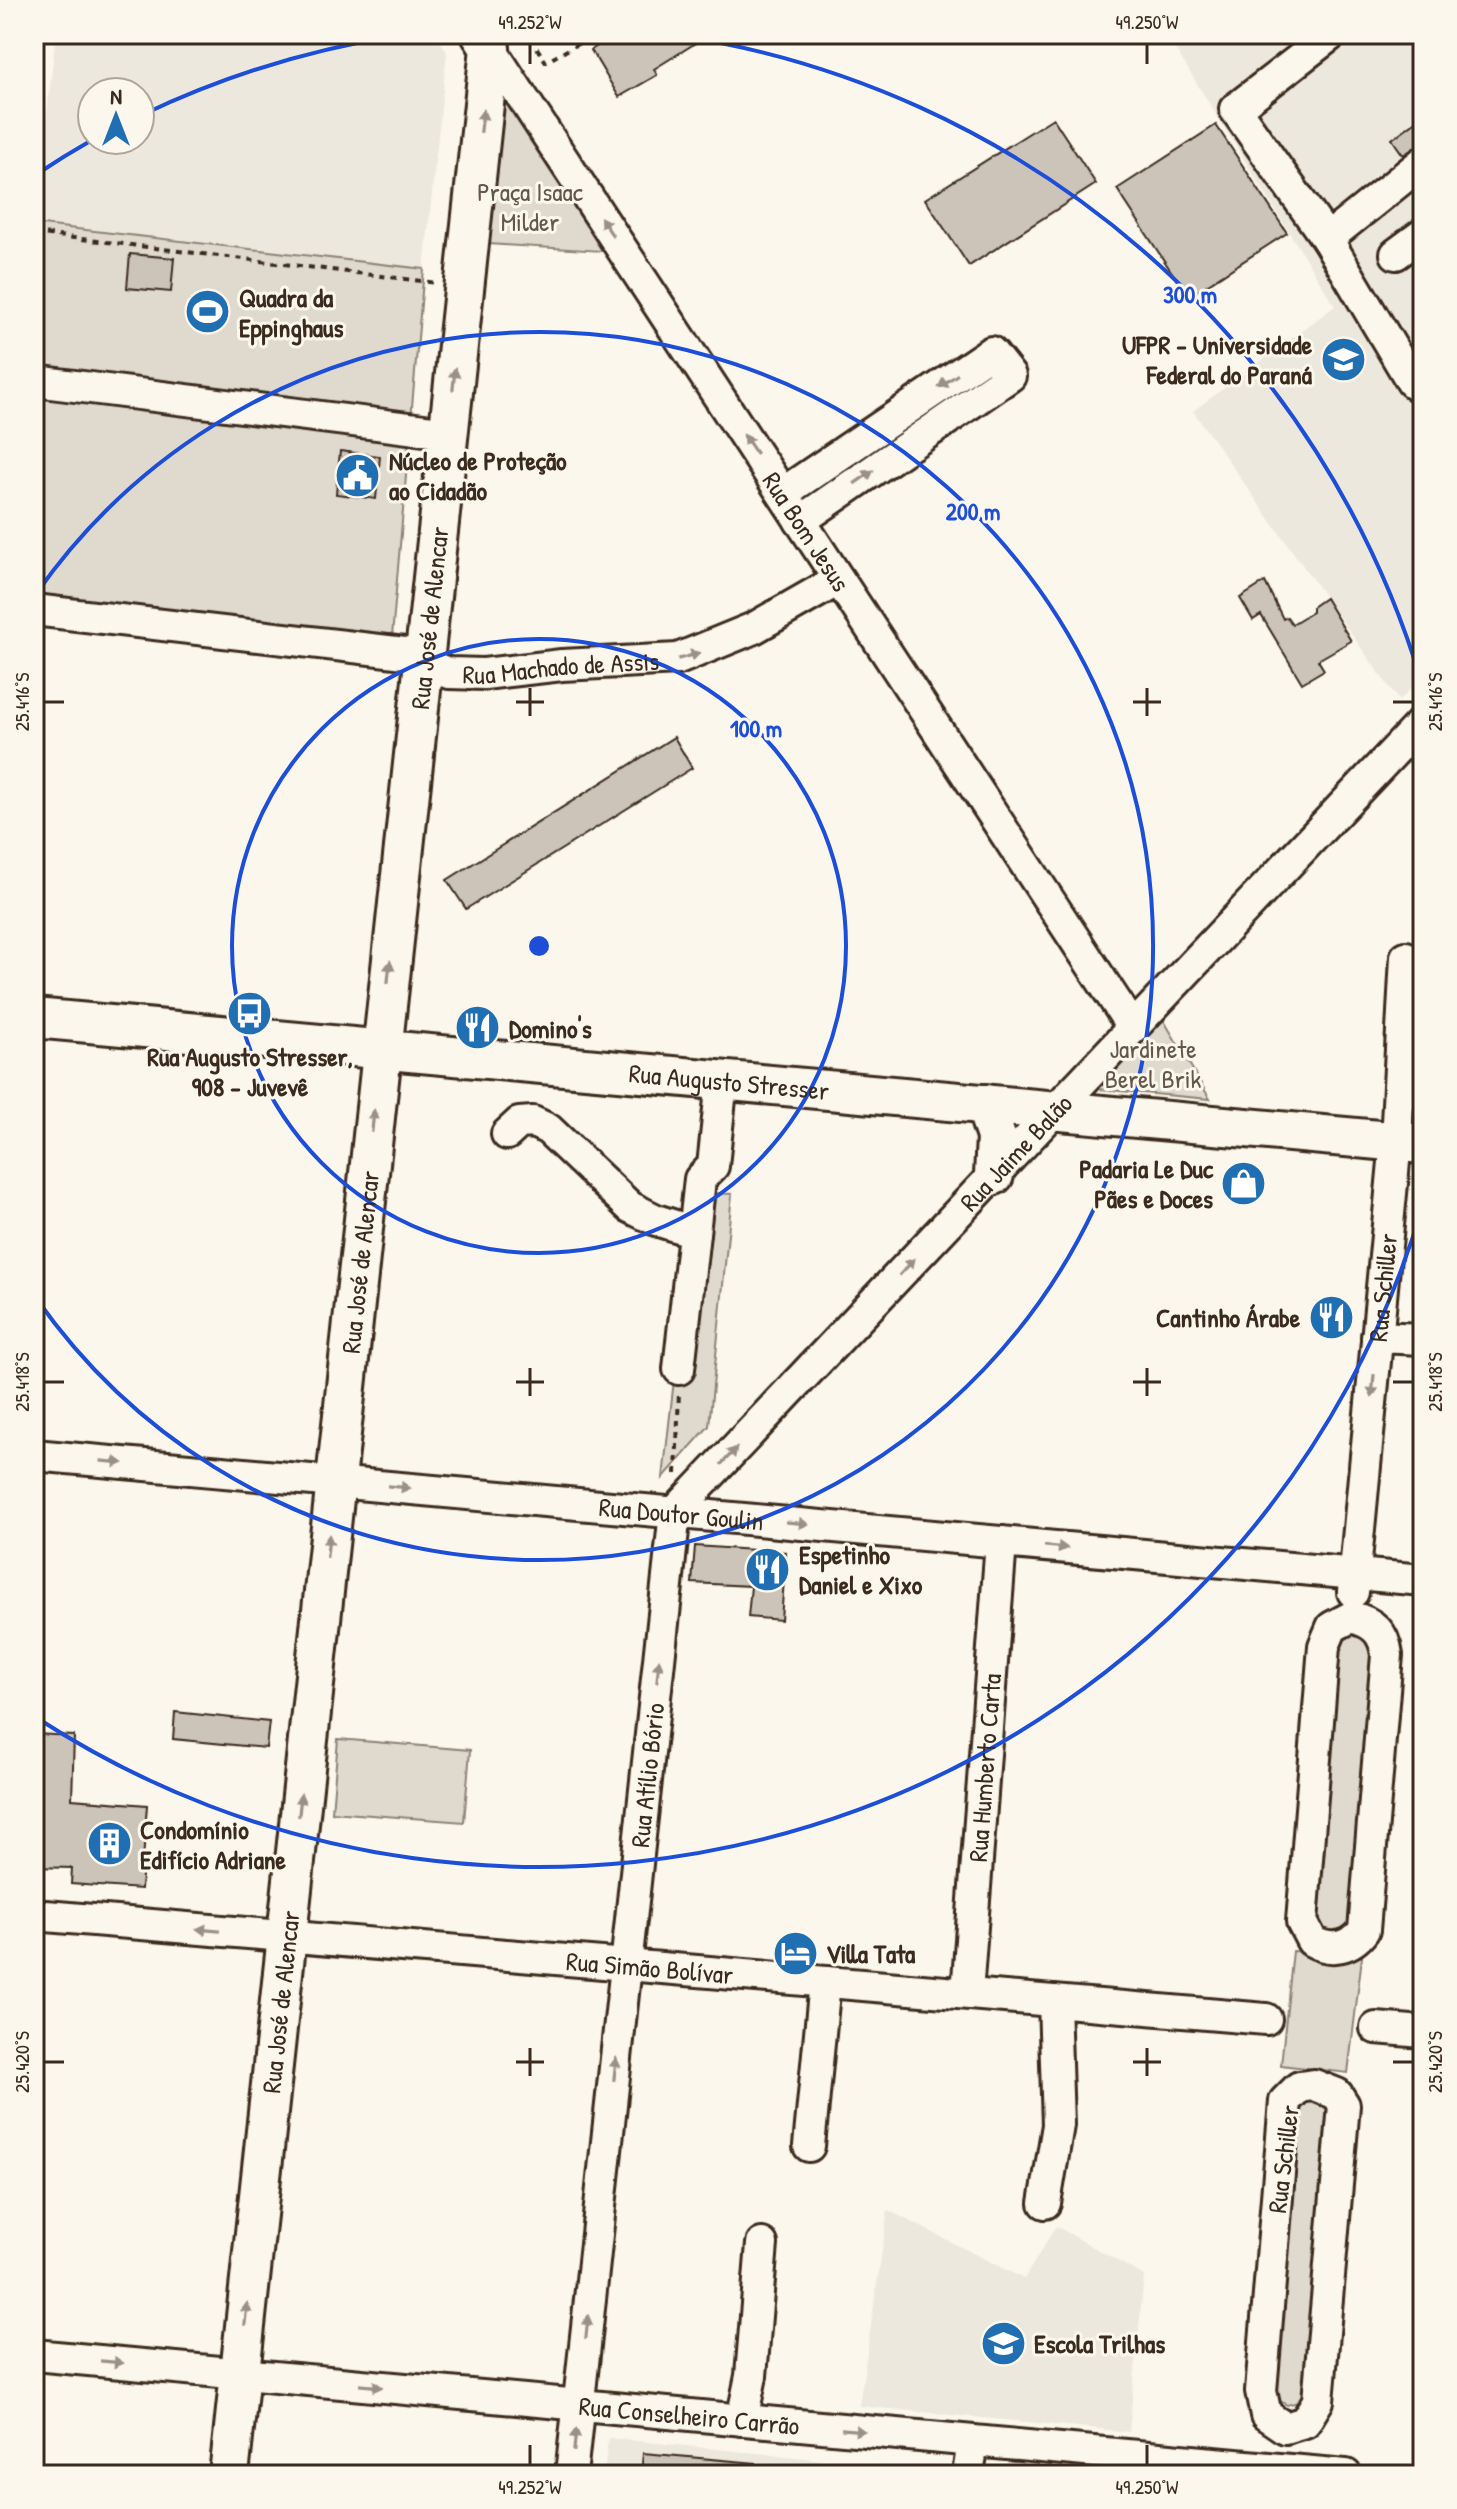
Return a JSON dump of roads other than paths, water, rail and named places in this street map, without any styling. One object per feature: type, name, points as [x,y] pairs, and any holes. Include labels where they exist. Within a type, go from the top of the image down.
[{"type":"main road","name":"Rua José de Alencar","points":[[229,2475],[464,286],[486,41]]},
{"type":"main road","name":"Rua Augusto Stresser","points":[[34,1018],[1409,1143]]},
{"type":"main road","points":[[985,1104],[996,1137],[994,1175]]},
{"type":"street","points":[[1332,34],[1235,109],[1327,239],[1412,382],[1423,390]]},
{"type":"street","name":"Rua Bom Jesus","points":[[486,41],[1133,1028]]},
{"type":"street","points":[[1327,239],[1423,162]]},
{"type":"street","points":[[1396,254],[1423,234]]},
{"type":"street","points":[[783,493],[991,352],[1010,376],[800,521]]},
{"type":"street","points":[[43,382],[448,433]]},
{"type":"street","name":"Rua Machado de Assis","points":[[34,610],[422,655],[437,669],[449,673],[484,674],[678,659],[726,641],[838,580]]},
{"type":"street","name":"Rua Jaime Balão","points":[[675,1512],[1423,721]]},
{"type":"street","name":"Rua Schiller","points":[[1351,1617],[1377,1337],[1409,1143],[1406,957]]},
{"type":"street","points":[[679,1369],[700,1179],[713,1166],[722,1080]]},
{"type":"street","points":[[507,1134],[519,1123],[533,1122],[548,1129],[630,1207],[656,1220],[694,1232]]},
{"type":"street","points":[[1377,1337],[1423,1339]]},
{"type":"street","name":"Rua Doutor Goulin","points":[[34,1455],[1423,1580]]},
{"type":"street","name":"Rua Atílio Bório","points":[[571,2475],[675,1512]]},
{"type":"street","name":"Rua Humberto Carta","points":[[967,1993],[1001,1542]]},
{"type":"street","points":[[1351,1617],[1374,1626],[1385,1643],[1387,1655],[1364,1930],[1350,1944],[1332,1947],[1312,1941],[1302,1922],[1324,1646],[1332,1627],[1351,1617]]},
{"type":"street","name":"Rua Simão Bolívar","points":[[34,1915],[1266,2019]]},
{"type":"street","points":[[809,2146],[825,1982]]},
{"type":"street","points":[[1045,2203],[1058,2125],[1054,2001]]},
{"type":"street","points":[[1376,2028],[1423,2032]]},
{"type":"street","name":"Rua Schiller","points":[[1314,2085],[1337,2094],[1344,2105],[1318,2401],[1305,2422],[1285,2428],[1266,2415],[1261,2391],[1285,2101],[1299,2087],[1314,2085]]},
{"type":"street","points":[[742,2420],[751,2376],[762,2244]]},
{"type":"street","name":"Rua Conselheiro Carrão","points":[[34,2355],[1281,2472],[1346,2475]]},
{"type":"street","points":[[1281,2472],[1285,2428]]},
{"type":"street","points":[[968,2475],[973,2441]]},
{"type":"place","name":"Quadra da Eppinghaus","points":[[208,312]]},
{"type":"place","name":"UFPR - Universidade Federal do Paraná","points":[[1343,359]]},
{"type":"place","name":"Núcleo de Proteção ao Cidadão","points":[[358,475]]},
{"type":"place","name":"Rua Augusto Stresser, 908 - Juvevê","points":[[250,1013]]},
{"type":"place","name":"Domino's","points":[[478,1028]]},
{"type":"place","name":"Padaria Le Duc Pães e Doces","points":[[1244,1183]]},
{"type":"place","name":"Cantinho Árabe","points":[[1331,1317]]},
{"type":"place","name":"Espetinho Daniel e Xixo","points":[[768,1569]]},
{"type":"place","name":"Condomínio Edifício Adriane","points":[[109,1844]]},
{"type":"place","name":"Villa Tata","points":[[795,1953]]},
{"type":"place","name":"Escola Trilhas","points":[[1003,2343]]},
{"type":"park label","name":"Praça Isaac Milder","points":[[530,206]]},
{"type":"park label","name":"Jardinete Berel Brik","points":[[1153,1063]]}]
